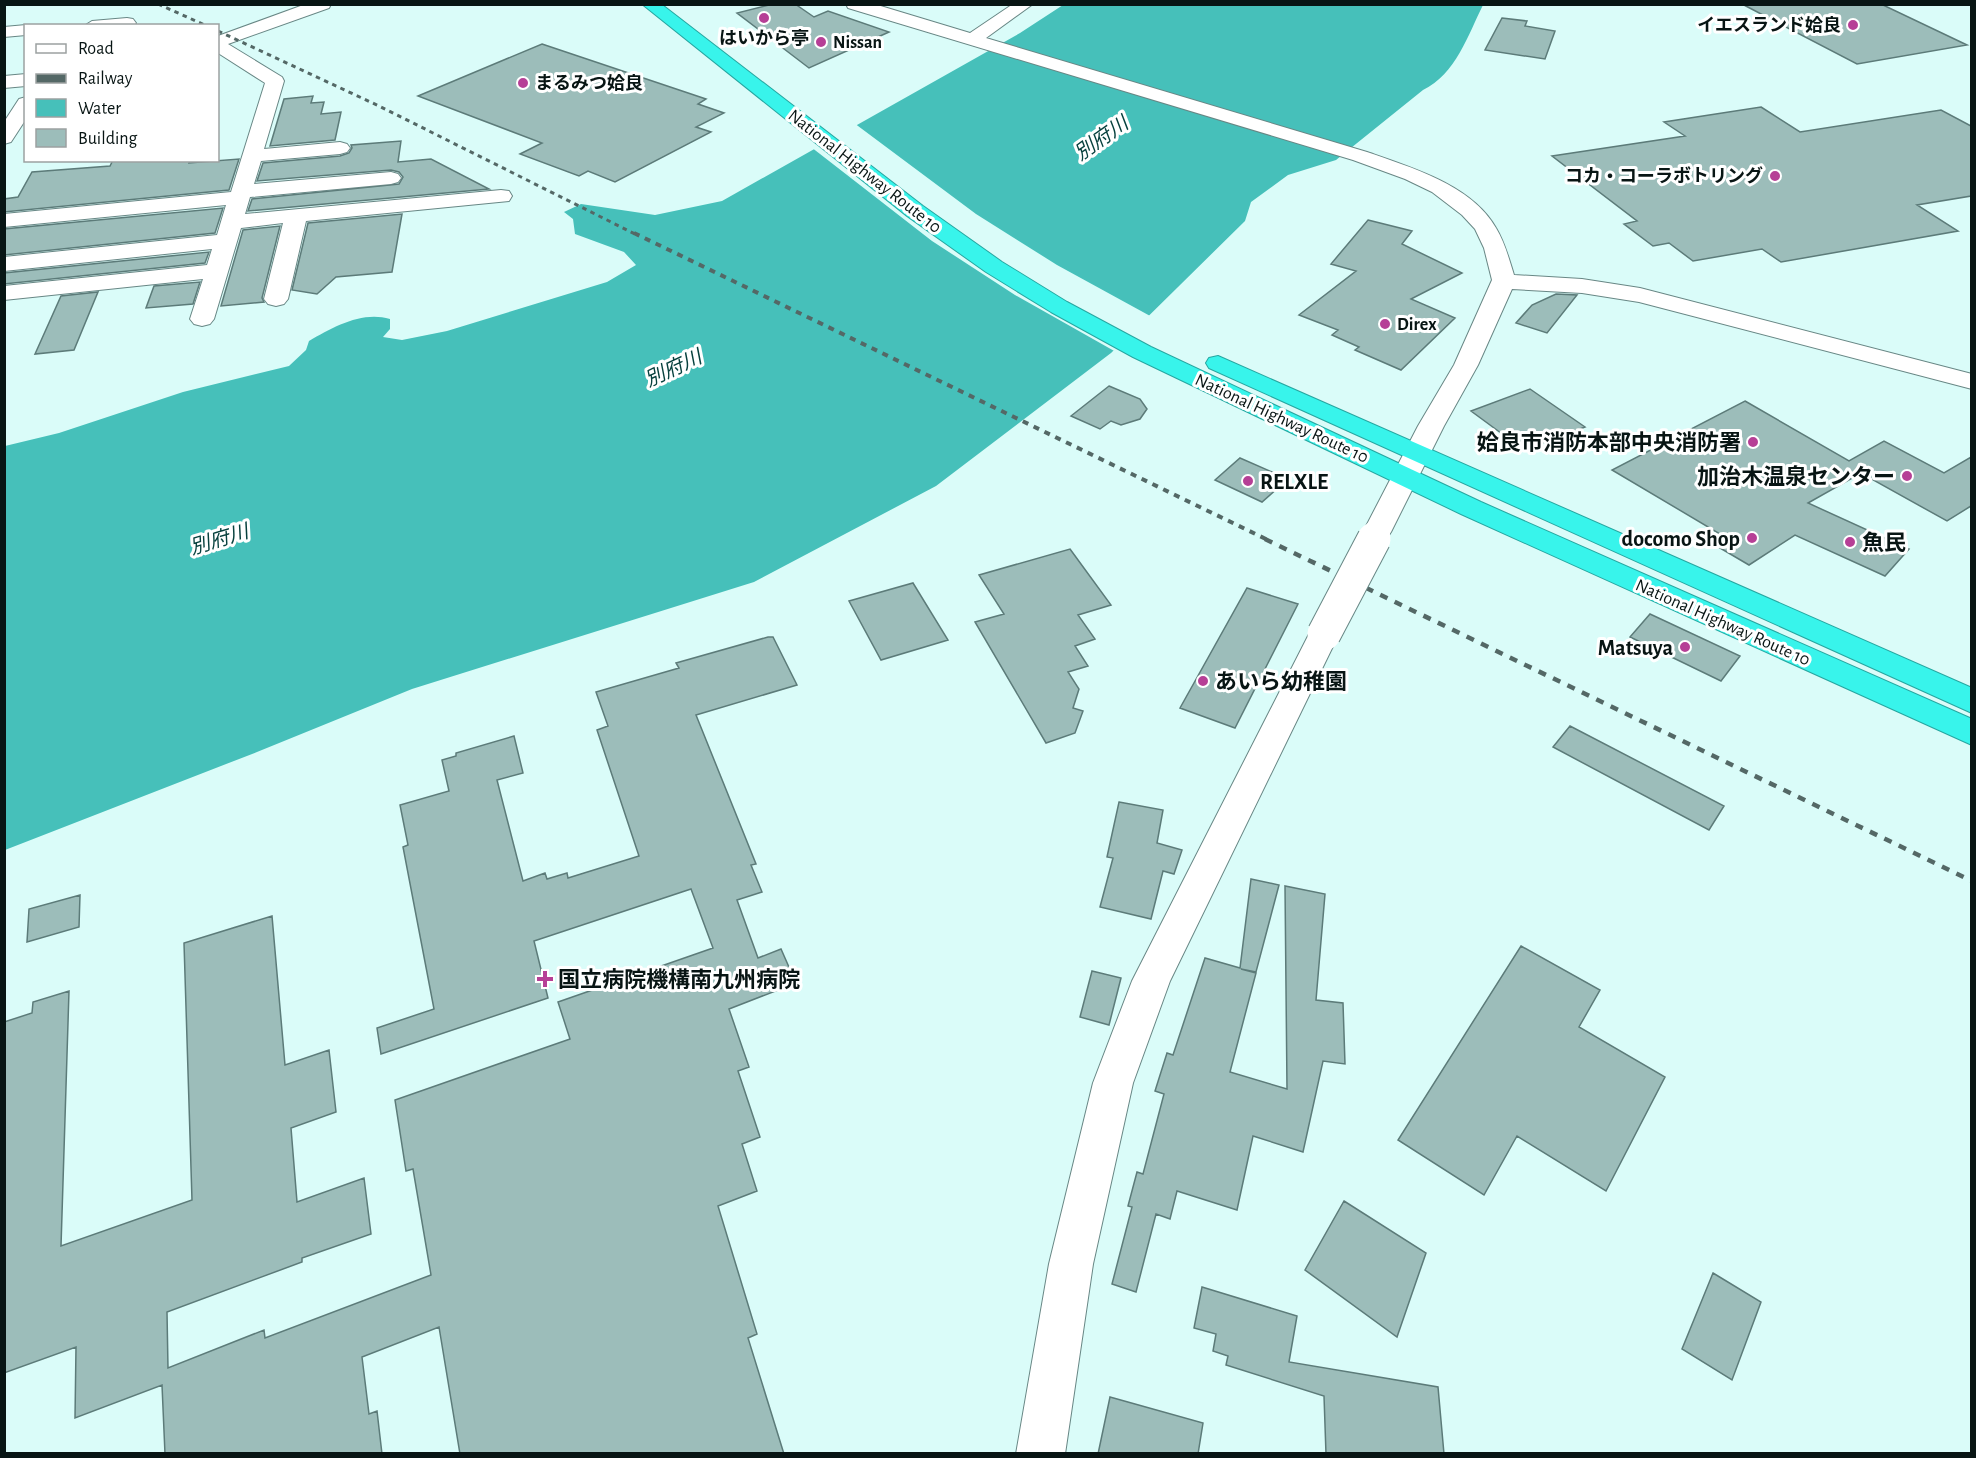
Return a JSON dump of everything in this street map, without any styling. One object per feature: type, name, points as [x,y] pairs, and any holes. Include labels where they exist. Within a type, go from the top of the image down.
[{"type":"highway","name":"National Highway Route 10","points":[[650,4],[814,120],[1002,247],[1048,275]]},
{"type":"highway","points":[[680,4],[707,26]]},
{"type":"highway","name":"National Highway Route 10","points":[[814,120],[915,211],[994,267],[1059,307],[1153,345],[1971,733]]},
{"type":"highway","name":"National Highway Route 10","points":[[1412,466],[1971,702]]},
{"type":"street","points":[[127,24],[137,4]]},
{"type":"street","points":[[219,44],[323,4]]},
{"type":"street","points":[[854,4],[1360,156],[1412,175],[1439,188],[1470,210],[1485,227],[1495,248],[1504,280],[1466,365],[1324,634],[1151,981],[1113,1083],[1071,1264],[1040,1454]]},
{"type":"street","points":[[980,42],[1025,4]]},
{"type":"street","points":[[4,32],[24,30]]},
{"type":"street","points":[[202,319],[275,81],[219,45]]},
{"type":"street","points":[[4,82],[24,80]]},
{"type":"street","points":[[4,138],[24,106]]},
{"type":"street","points":[[252,156],[340,148]]},
{"type":"street","points":[[4,221],[391,178]]},
{"type":"street","points":[[4,264],[229,232],[296,216],[501,196]]},
{"type":"street","points":[[276,299],[296,216]]},
{"type":"street","points":[[4,293],[217,271]]},
{"type":"street","points":[[1504,280],[1522,284],[1582,286],[1640,296],[1971,382]]},
{"type":"water","name":"別府川","points":[[1063,5],[1483,5],[1460,53],[1453,64],[1434,83],[1336,160],[1288,175],[1251,202],[1245,221],[1111,353],[936,486],[754,582],[412,689],[5,850],[5,446],[59,433],[183,392],[289,366],[306,350],[309,341],[338,326],[358,319],[379,317],[390,319],[390,329],[383,337],[402,340],[447,331],[607,282],[636,265],[624,252],[575,234],[573,219],[564,212],[581,204],[655,215],[722,201],[1020,33]]},
{"type":"pier","points":[[854,123],[976,214],[1057,265],[1152,317],[1116,352],[1015,295],[932,241],[811,147]]},
{"type":"building","name":"Nissan","points":[[773,4],[795,4],[814,17],[828,11],[889,32],[809,68],[737,13]]},
{"type":"building","name":"イエスランド姶良","points":[[1742,4],[1881,4],[1967,45],[1857,64]]},
{"type":"building","points":[[1502,18],[1527,21],[1525,26],[1555,31],[1545,59],[1485,50]]},
{"type":"building","points":[[542,44],[706,99],[698,104],[724,113],[696,127],[711,132],[615,182],[588,171],[579,176],[520,154],[542,143],[418,96]]},
{"type":"building","points":[[313,96],[311,103],[324,102],[321,114],[341,112],[335,140],[270,146],[284,99]]},
{"type":"building","name":"コカ・コーラボトリング","points":[[1761,107],[1800,132],[1941,110],[1971,126],[1971,196],[1917,205],[1958,231],[1781,262],[1762,249],[1693,261],[1669,243],[1653,246],[1624,224],[1637,221],[1552,156],[1685,136],[1664,122]]},
{"type":"building","points":[[401,141],[398,162],[431,159],[489,189],[248,211],[252,199],[399,184],[403,177],[399,172],[391,170],[257,181],[263,163],[340,156],[349,153],[351,145]]},
{"type":"building","points":[[239,159],[229,190],[4,212],[4,199],[18,197],[32,172],[110,166],[112,162],[189,163]]},
{"type":"building","points":[[223,208],[215,233],[4,255],[4,229]]},
{"type":"building","points":[[402,214],[392,272],[336,277],[317,294],[292,290],[308,223]]},
{"type":"building","name":"Direx","points":[[1368,220],[1412,231],[1402,244],[1462,273],[1411,299],[1455,318],[1401,370],[1355,350],[1359,347],[1332,335],[1338,330],[1299,315],[1356,271],[1331,264]]},
{"type":"building","points":[[280,226],[262,298],[264,302],[221,306],[243,230]]},
{"type":"building","points":[[209,252],[205,263],[4,284],[4,273]]},
{"type":"building","points":[[200,282],[193,304],[146,308],[154,286]]},
{"type":"building","points":[[98,292],[74,350],[35,354],[61,296]]},
{"type":"building","points":[[1556,294],[1577,295],[1547,333],[1516,323],[1532,305]]},
{"type":"building","points":[[1109,386],[1140,399],[1147,409],[1140,419],[1121,425],[1111,421],[1100,429],[1071,416]]},
{"type":"building","points":[[1530,389],[1585,427],[1524,450],[1471,411]]},
{"type":"building","points":[[1745,401],[1849,461],[1884,441],[1944,473],[1971,457],[1971,506],[1947,521],[1861,473],[1808,503],[1909,549],[1885,576],[1795,535],[1749,565],[1708,541],[1720,534],[1612,470]]},
{"type":"building","name":"RELXLE","points":[[1240,458],[1288,479],[1262,502],[1215,480]]},
{"type":"building","points":[[1070,549],[1111,605],[1078,615],[1095,639],[1075,646],[1088,666],[1068,672],[1079,689],[1073,708],[1083,711],[1075,733],[1046,743],[975,622],[1004,614],[979,575]]},
{"type":"building","points":[[913,583],[948,640],[881,660],[849,601]]},
{"type":"building","points":[[1247,588],[1298,604],[1235,728],[1180,708]]},
{"type":"building","name":"Matsuya","points":[[1650,614],[1740,656],[1721,681],[1630,637]]},
{"type":"building","points":[[773,637],[797,685],[696,715],[756,864],[751,865],[762,892],[737,900],[758,958],[781,949],[796,983],[729,1009],[749,1067],[738,1071],[760,1137],[742,1144],[757,1191],[718,1206],[757,1334],[748,1338],[784,1454],[460,1454],[439,1327],[362,1357],[369,1414],[377,1411],[382,1454],[165,1454],[162,1385],[75,1418],[76,1347],[4,1373],[4,1022],[32,1013],[33,1002],[69,991],[61,1246],[192,1200],[184,943],[272,916],[285,1065],[329,1050],[336,1112],[291,1128],[297,1202],[364,1178],[371,1234],[302,1258],[302,1262],[167,1312],[168,1368],[264,1330],[265,1338],[431,1275],[413,1169],[406,1171],[395,1100],[570,1039],[558,1002],[713,948],[691,889],[534,941],[548,998],[381,1054],[377,1028],[434,1009],[403,847],[408,845],[400,805],[449,791],[442,760],[456,756],[456,753],[514,736],[523,773],[497,780],[523,881],[545,873],[547,879],[567,873],[568,878],[639,856],[597,730],[608,726],[596,692],[679,668],[676,663]]},
{"type":"building","points":[[1570,726],[1724,806],[1709,830],[1553,747]]},
{"type":"building","points":[[1119,802],[1163,810],[1157,843],[1182,850],[1174,874],[1163,871],[1151,919],[1100,907],[1113,858],[1107,857]]},
{"type":"building","points":[[1251,879],[1279,885],[1256,972],[1241,969],[1256,973],[1230,1072],[1287,1089],[1285,886],[1325,894],[1316,1000],[1343,1003],[1345,1064],[1323,1061],[1303,1152],[1253,1136],[1237,1210],[1177,1191],[1170,1219],[1156,1214],[1136,1292],[1112,1284],[1132,1207],[1128,1206],[1137,1172],[1143,1174],[1164,1094],[1155,1091],[1167,1053],[1173,1055],[1205,958],[1240,968]]},
{"type":"building","points":[[80,895],[79,927],[27,942],[29,909]]},
{"type":"building","points":[[1521,946],[1600,990],[1579,1027],[1665,1077],[1606,1191],[1517,1136],[1484,1195],[1398,1140]]},
{"type":"building","points":[[1092,971],[1121,978],[1109,1025],[1080,1017]]},
{"type":"building","points":[[1344,1201],[1426,1253],[1397,1337],[1305,1270]]},
{"type":"building","points":[[1713,1273],[1761,1302],[1732,1380],[1682,1349]]},
{"type":"building","points":[[1202,1287],[1297,1316],[1289,1362],[1438,1387],[1444,1454],[1326,1454],[1324,1396],[1226,1365],[1228,1356],[1213,1351],[1216,1334],[1194,1328]]},
{"type":"building","points":[[1110,1397],[1203,1423],[1198,1454],[1098,1454]]},
{"type":"railway","points":[[158,4],[203,24]]},
{"type":"railway","points":[[219,31],[379,106],[637,235]]},
{"type":"railway","points":[[634,233],[1268,540]]},
{"type":"railway","points":[[1265,539],[1972,881]]},
{"type":"place","name":"はいから亭","points":[[764,18]]},
{"type":"place","name":"イエスランド姶良","points":[[1853,25]]},
{"type":"place","name":"Nissan","points":[[821,42]]},
{"type":"place","name":"まるみつ姶良","points":[[523,83]]},
{"type":"place","name":"コカ・コーラボトリング","points":[[1775,176]]},
{"type":"place","name":"Direx","points":[[1385,324]]},
{"type":"place","name":"姶良市消防本部中央消防署","points":[[1753,442]]},
{"type":"place","name":"加治木温泉センター","points":[[1907,476]]},
{"type":"place","name":"RELXLE","points":[[1248,481]]},
{"type":"place","name":"docomo Shop","points":[[1752,538]]},
{"type":"place","name":"魚民","points":[[1850,542]]},
{"type":"place","name":"Matsuya","points":[[1685,647]]},
{"type":"place","name":"あいら幼稚園","points":[[1203,681]]},
{"type":"place","name":"国立病院機構南九州病院","points":[[545,979]]}]
